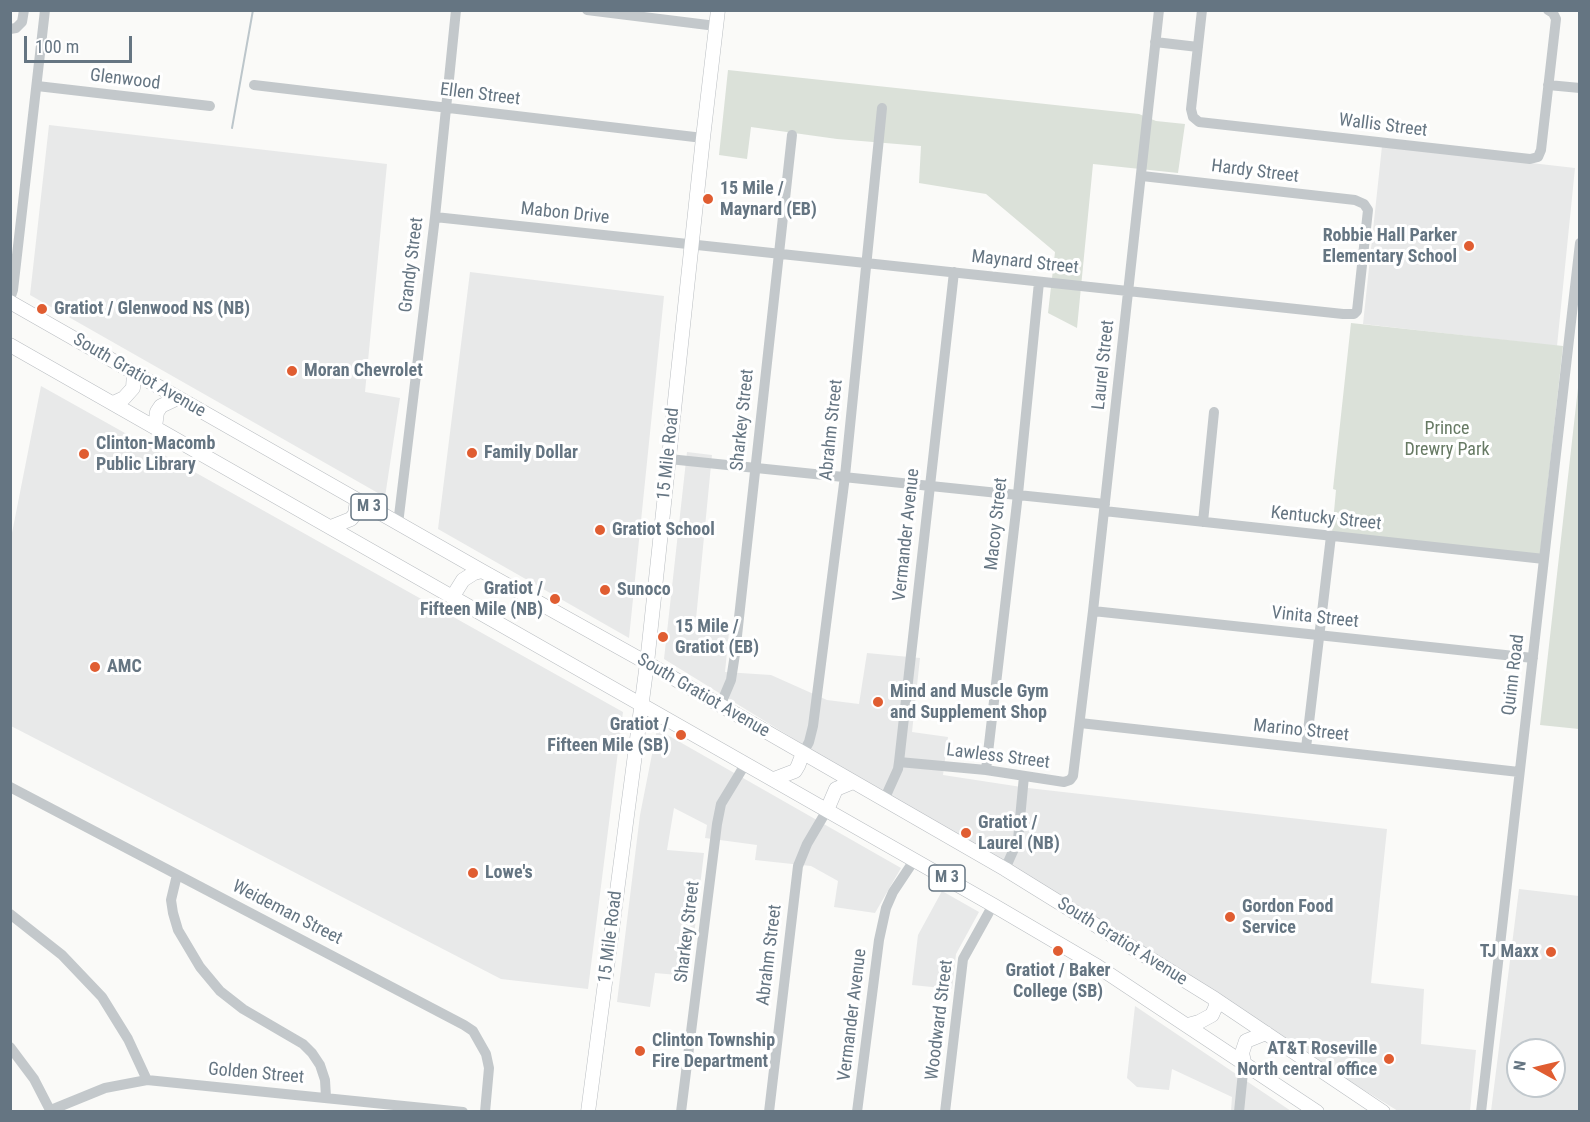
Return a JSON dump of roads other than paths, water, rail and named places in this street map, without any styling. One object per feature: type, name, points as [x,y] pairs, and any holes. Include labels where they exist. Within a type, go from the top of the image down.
[{"type":"main road","name":"15 Mile Road","points":[[588,1112],[646,663],[702,138],[718,10]]},
{"type":"main road","name":"South Gratiot Avenue","points":[[10,301],[178,399],[1005,869],[1215,999],[1383,1112]]},
{"type":"main road","name":"South Gratiot Avenue","points":[[10,345],[641,703],[1097,966],[1317,1112]]},
{"type":"main road","points":[[113,403],[124,398],[133,388],[134,373]]},
{"type":"main road","points":[[155,427],[157,412],[161,406],[178,399]]},
{"type":"main road","points":[[331,527],[351,519],[355,514],[357,501]]},
{"type":"main road","points":[[453,596],[463,580],[482,571]]},
{"type":"main road","points":[[774,779],[795,771],[802,753]]},
{"type":"main road","points":[[826,810],[836,789],[853,782]]},
{"type":"main road","points":[[1188,1025],[1212,1015],[1216,1006],[1215,999]]},
{"type":"main road","points":[[1244,1062],[1242,1053],[1246,1041],[1266,1034]]},
{"type":"street","name":"Grandy Street","points":[[398,524],[435,217],[456,10]]},
{"type":"street","points":[[587,10],[716,26]]},
{"type":"street","name":"Laurel Street","points":[[1080,723],[1159,10]]},
{"type":"street","points":[[1155,42],[1198,47],[1202,10]]},
{"type":"street","points":[[1548,10],[1553,13],[1556,20],[1548,85],[1580,88]]},
{"type":"street","points":[[10,29],[20,25],[24,13],[45,14],[14,290],[10,301]]},
{"type":"street","name":"Wallis Street","points":[[1198,47],[1191,109],[1193,117],[1199,122],[1526,159],[1538,157],[1541,150],[1548,85]]},
{"type":"street","name":"Ellen Street","points":[[254,85],[702,138]]},
{"type":"street","name":"Glenwood","points":[[37,86],[210,106]]},
{"type":"street","name":"Abrahm Street","points":[[802,753],[809,742],[813,726],[844,476],[882,108]]},
{"type":"street","name":"Sharkey Street","points":[[720,706],[734,668],[792,135]]},
{"type":"street","name":"Hardy Street","points":[[1142,176],[1355,200],[1364,204],[1368,210],[1358,305],[1353,314]]},
{"type":"street","name":"Mabon Drive","points":[[435,217],[692,244]]},
{"type":"street","name":"Quinn Road","points":[[1481,1112],[1580,243]]},
{"type":"street","name":"Maynard Street","points":[[692,244],[1353,314]]},
{"type":"street","name":"Vermander Avenue","points":[[884,800],[899,762],[954,272]]},
{"type":"street","name":"Macoy Street","points":[[986,770],[1039,282]]},
{"type":"street","points":[[1203,522],[1214,412]]},
{"type":"street","name":"Kentucky Street","points":[[669,459],[1017,494],[1203,522],[1544,559]]},
{"type":"street","points":[[1306,748],[1331,536]]},
{"type":"street","name":"Vinita Street","points":[[1093,610],[1533,658]]},
{"type":"street","name":"Lawless Street","points":[[899,762],[986,770],[1064,782],[1070,780],[1074,770],[1080,723]]},
{"type":"street","name":"Marino Street","points":[[1080,723],[1519,772]]},
{"type":"street","name":"Sharkey Street","points":[[681,1112],[717,824],[726,795],[746,763]]},
{"type":"street","points":[[1005,869],[1018,840],[1024,776]]},
{"type":"street","name":"Weideman Street","points":[[10,787],[433,1007],[473,1031],[486,1054],[489,1068],[485,1112]]},
{"type":"street","name":"Abrahm Street","points":[[769,1112],[798,866],[826,810]]},
{"type":"street","name":"Vermander Avenue","points":[[857,1112],[885,909],[893,892],[915,860]]},
{"type":"street","points":[[177,875],[171,900],[173,913],[187,948],[220,991],[237,1005],[303,1044],[312,1053],[322,1072],[326,1097]]},
{"type":"street","name":"Woodward Street","points":[[945,1112],[963,959],[993,905]]},
{"type":"street","points":[[10,914],[62,955],[102,997],[128,1039],[147,1080]]},
{"type":"street","points":[[10,1047],[34,1079],[51,1111]]},
{"type":"street","points":[[1239,1112],[1244,1062]]},
{"type":"street","name":"Golden Street","points":[[51,1111],[105,1088],[147,1080],[464,1112]]},
{"type":"waterway","points":[[232,128],[253,10]]},
{"type":"place","name":"15 Mile / Maynard (EB)","points":[[708,199]]},
{"type":"place","name":"Robbie Hall Parker Elementary School","points":[[1469,246]]},
{"type":"place","name":"Gratiot / Glenwood NS (NB)","points":[[42,309]]},
{"type":"place","name":"Moran Chevrolet","points":[[292,371]]},
{"type":"place","name":"Family Dollar","points":[[472,453]]},
{"type":"place","name":"Clinton-Macomb Public Library","points":[[84,454]]},
{"type":"place","name":"Gratiot School","points":[[600,530]]},
{"type":"place","name":"Sunoco","points":[[605,590]]},
{"type":"place","name":"Gratiot / Fifteen Mile (NB)","points":[[555,599]]},
{"type":"place","name":"15 Mile / Gratiot (EB)","points":[[663,637]]},
{"type":"place","name":"AMC","points":[[95,667]]},
{"type":"place","name":"Mind and Muscle Gym and Supplement Shop","points":[[878,702]]},
{"type":"place","name":"Gratiot / Fifteen Mile (SB)","points":[[681,735]]},
{"type":"place","name":"Gratiot / Laurel (NB)","points":[[966,833]]},
{"type":"place","name":"Lowe's","points":[[473,873]]},
{"type":"place","name":"Gordon Food Service","points":[[1230,917]]},
{"type":"place","name":"Gratiot / Baker College (SB)","points":[[1058,951]]},
{"type":"place","name":"TJ Maxx","points":[[1551,952]]},
{"type":"place","name":"Clinton Township Fire Department","points":[[640,1051]]},
{"type":"place","name":"AT&T Roseville North central office","points":[[1389,1059]]},
{"type":"park label","name":"Prince Drewry Park","points":[[1447,439]]}]
